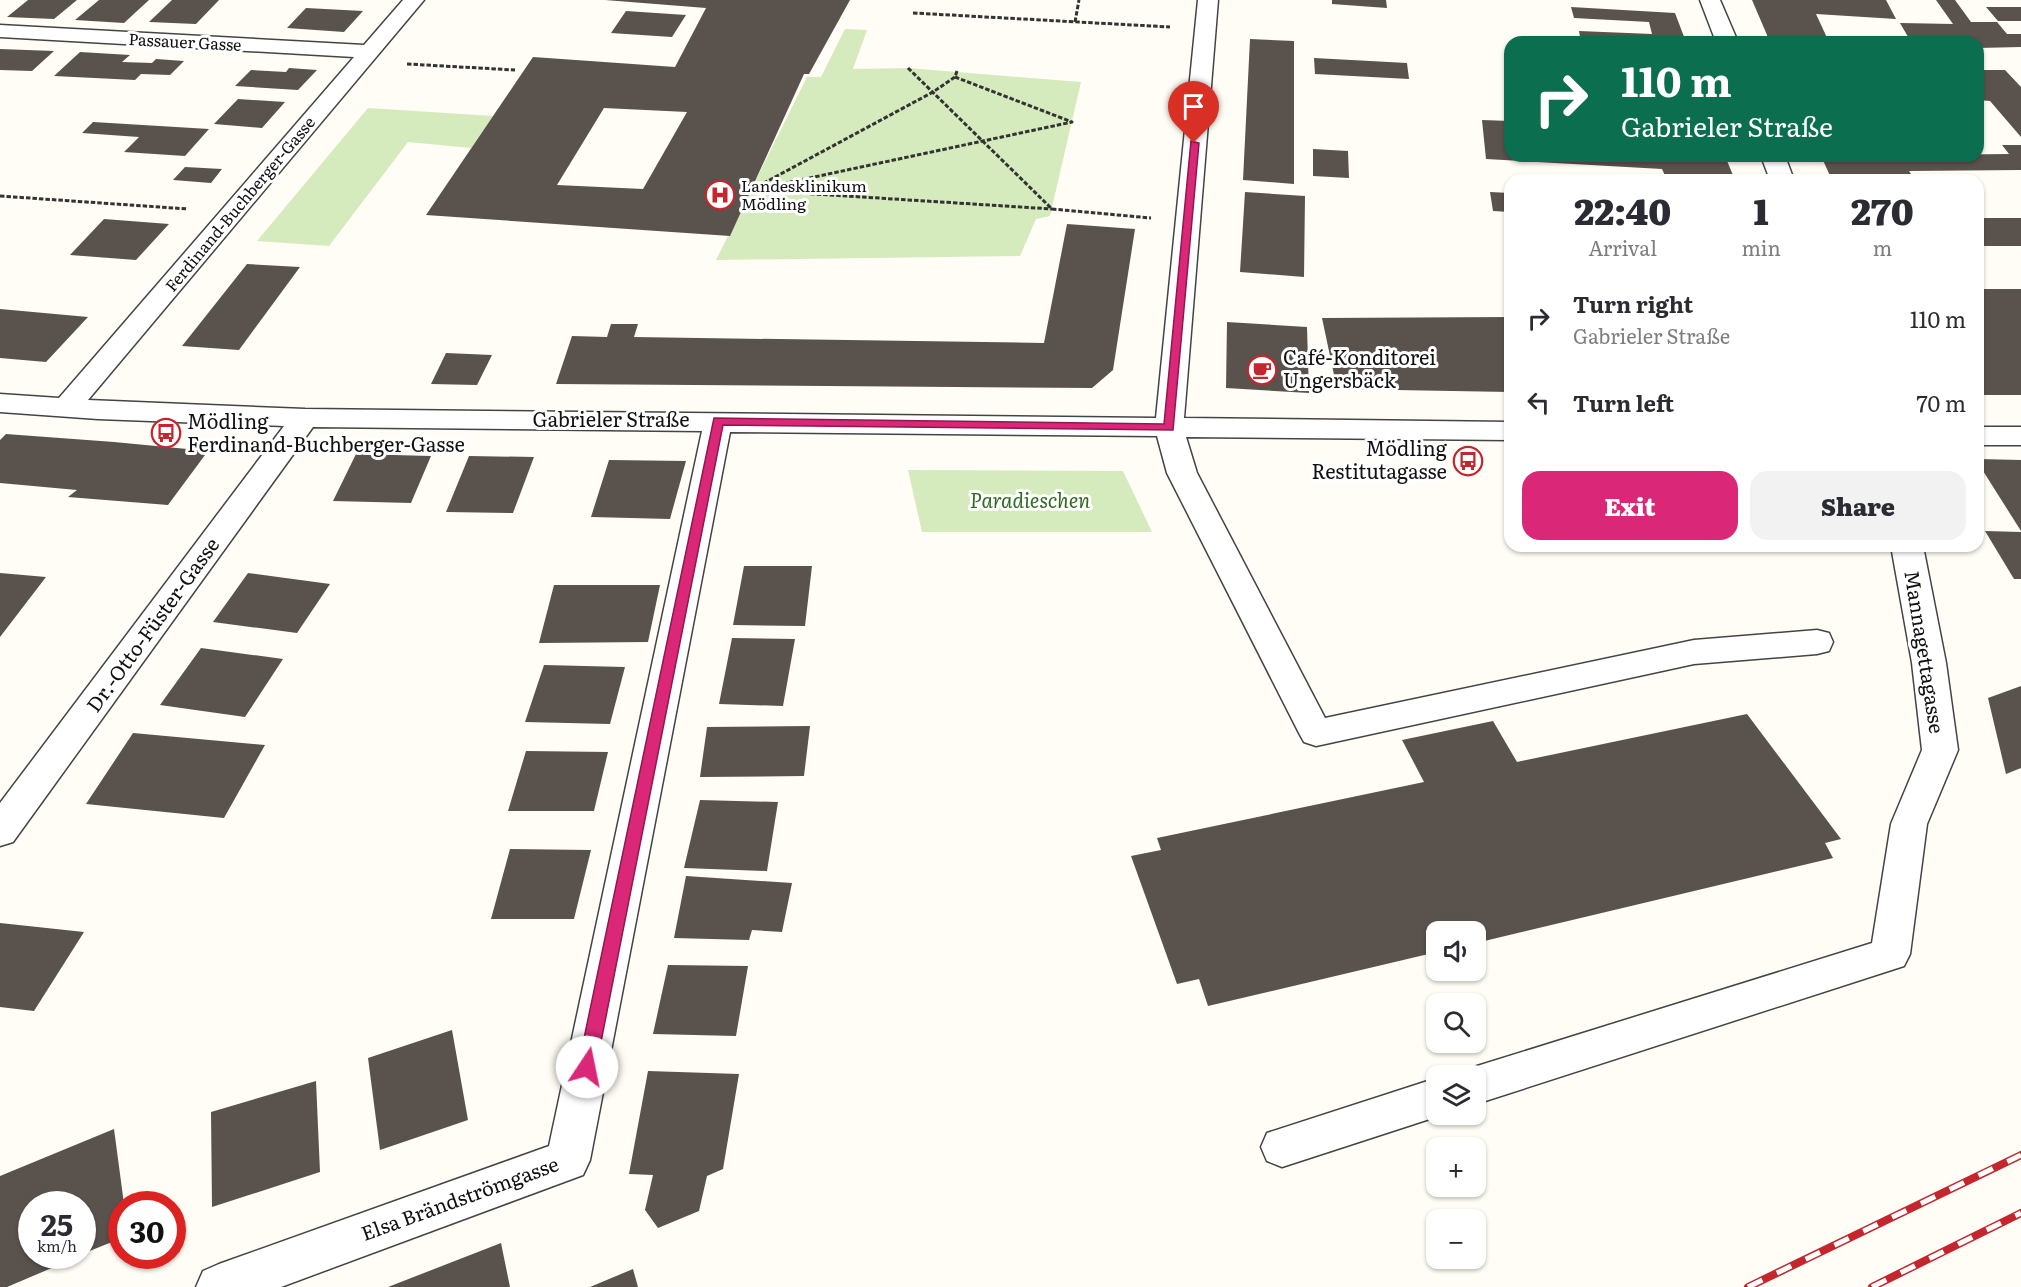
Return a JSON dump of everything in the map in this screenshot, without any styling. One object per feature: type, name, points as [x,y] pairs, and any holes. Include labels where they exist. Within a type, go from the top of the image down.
[{"type":"street","name":"Ferdinand-Buchberger-Gasse","points":[[66,408],[414,0]]},
{"type":"street","points":[[1208,0],[1169,428],[1182,473],[1316,733],[1694,652],[1817,642]]},
{"type":"street","points":[[1710,0],[1725,36]]},
{"type":"street","name":"Passauer Gasse","points":[[0,31],[365,57]]},
{"type":"street","name":"Gabrieler Straße","points":[[0,403],[305,418],[1504,431]]},
{"type":"street","name":"Dr.-Otto-Füster-Gasse","points":[[0,831],[305,418]]},
{"type":"street","name":"Elsa Brändströmgasse","points":[[219,1287],[568,1160],[718,421]]},
{"type":"street","points":[[1984,436],[2021,436]]},
{"type":"street","name":"Mannagettagasse","points":[[1486,1082],[1890,954],[1909,824],[1940,750],[1929,663],[1908,552]]},
{"type":"street","points":[[1282,1147],[1426,1101]]},
{"type":"path","points":[[1075,22],[1079,0]]},
{"type":"path","points":[[913,13],[1205,29]]},
{"type":"path","points":[[365,57],[515,69]]},
{"type":"path","points":[[908,68],[1052,208]]},
{"type":"path","points":[[751,190],[933,92],[955,77],[957,70]]},
{"type":"path","points":[[751,190],[1072,122],[955,77]]},
{"type":"path","points":[[751,190],[1052,208],[1187,221]]},
{"type":"path","points":[[0,196],[235,212]]},
{"type":"green space","points":[[845,29],[867,30],[853,69],[908,68],[1081,82],[1050,216],[1036,219],[1020,256],[716,260],[807,77],[821,77]]},
{"type":"green space","points":[[368,108],[493,116],[471,148],[408,142],[329,246],[257,241]]},
{"type":"green space","name":"Paradieschen","points":[[908,470],[1123,471],[1152,532],[922,532]]},
{"type":"building","points":[[28,0],[77,0],[54,19],[7,17]]},
{"type":"building","points":[[99,0],[149,0],[124,23],[75,20]]},
{"type":"building","points":[[172,0],[219,0],[196,24],[149,22]]},
{"type":"building","points":[[605,0],[850,0],[809,74],[804,74],[730,236],[426,215],[533,57],[675,67],[706,8]],"holes":[[[604,108],[687,112],[643,189],[557,185]]]},
{"type":"building","points":[[1332,0],[1386,0],[1387,8],[1332,4]]},
{"type":"building","points":[[1752,0],[1886,0],[1896,19],[1816,14],[1826,36],[1767,36]]},
{"type":"building","points":[[1936,0],[1955,0],[1971,22],[1997,22],[2007,34],[2021,34],[2021,47],[1984,48],[1984,36],[1908,36],[1900,23],[1953,24]]},
{"type":"building","points":[[1571,7],[1675,13],[1684,36],[1580,36],[1579,31],[1652,34],[1649,22],[1574,18]]},
{"type":"building","points":[[1986,7],[2021,7],[2021,21],[1998,21]]},
{"type":"building","points":[[306,8],[363,11],[344,32],[287,28]]},
{"type":"building","points":[[626,11],[686,15],[672,37],[611,33]]},
{"type":"building","points":[[1250,39],[1294,41],[1294,184],[1243,180]]},
{"type":"building","points":[[0,49],[54,51],[32,71],[0,70]]},
{"type":"building","points":[[80,52],[130,55],[122,62],[152,63],[156,59],[184,61],[170,75],[141,74],[135,80],[54,76]]},
{"type":"building","points":[[1314,58],[1407,63],[1409,79],[1315,74]]},
{"type":"building","points":[[289,68],[317,70],[298,90],[235,86],[251,70],[286,72]]},
{"type":"building","points":[[1984,70],[2005,70],[2021,87],[2021,137],[1990,101],[1984,100]]},
{"type":"building","points":[[238,99],[285,102],[262,128],[214,124]]},
{"type":"building","points":[[1482,120],[1504,121],[1504,160],[1486,159]]},
{"type":"building","points":[[93,122],[209,129],[185,156],[124,152],[139,137],[82,133]]},
{"type":"building","points":[[2002,145],[2021,145],[2021,170],[1829,174],[1824,162],[1984,162],[1984,154],[2009,154]]},
{"type":"building","points":[[1313,149],[1348,151],[1349,178],[1313,176]]},
{"type":"building","points":[[1539,162],[1728,162],[1732,174],[1664,174],[1662,169]]},
{"type":"building","points":[[185,167],[222,169],[211,183],[173,180]]},
{"type":"building","points":[[1245,192],[1305,196],[1304,277],[1240,272]]},
{"type":"building","points":[[1490,192],[1504,193],[1504,212],[1493,211]]},
{"type":"building","points":[[1984,218],[2021,218],[2021,246],[1984,246]]},
{"type":"building","points":[[104,219],[169,224],[136,260],[70,255]]},
{"type":"building","points":[[1067,224],[1135,229],[1113,370],[1092,388],[556,384],[572,336],[607,337],[611,324],[638,324],[634,337],[1044,343]]},
{"type":"building","points":[[247,264],[300,267],[239,350],[182,346]]},
{"type":"building","points":[[1984,289],[2021,289],[2021,395],[1984,395]]},
{"type":"building","points":[[0,309],[88,317],[46,362],[0,358]]},
{"type":"building","points":[[1504,317],[1504,392],[1337,389],[1322,318]]},
{"type":"building","points":[[1227,322],[1307,327],[1309,393],[1226,388]]},
{"type":"building","points":[[446,353],[492,355],[477,385],[431,384]]},
{"type":"building","points":[[6,434],[208,451],[168,505],[68,497],[77,490],[0,483],[0,440]]},
{"type":"building","points":[[356,454],[431,456],[411,503],[333,501]]},
{"type":"building","points":[[469,456],[534,457],[513,513],[446,512]]},
{"type":"building","points":[[1984,459],[2021,460],[2021,531],[1984,472]]},
{"type":"building","points":[[609,460],[686,461],[670,519],[591,517]]},
{"type":"building","points":[[1985,531],[2021,532],[2021,579],[2014,579]]},
{"type":"building","points":[[744,566],[812,566],[805,626],[733,625]]},
{"type":"building","points":[[0,573],[46,577],[0,637]]},
{"type":"building","points":[[248,573],[330,584],[297,633],[213,622]]},
{"type":"building","points":[[554,585],[660,585],[648,642],[539,643]]},
{"type":"building","points":[[732,638],[795,639],[783,706],[719,704]]},
{"type":"building","points":[[201,648],[283,659],[245,717],[160,705]]},
{"type":"building","points":[[544,665],[625,667],[610,724],[525,722]]},
{"type":"building","points":[[2021,686],[2021,768],[2006,774],[1988,698]]},
{"type":"building","points":[[1747,714],[1841,839],[1825,843],[1833,858],[1486,941],[1486,921],[1426,921],[1426,955],[1208,1006],[1199,979],[1177,984],[1131,856],[1161,850],[1157,838],[1424,782],[1402,740],[1493,721],[1517,762]]},
{"type":"building","points":[[810,726],[804,776],[700,777],[707,727]]},
{"type":"building","points":[[133,733],[265,745],[224,818],[86,804]]},
{"type":"building","points":[[526,751],[608,752],[594,811],[508,811]]},
{"type":"building","points":[[700,800],[778,802],[767,871],[684,868]]},
{"type":"building","points":[[510,849],[591,850],[574,919],[491,919]]},
{"type":"building","points":[[686,876],[792,883],[782,932],[752,930],[749,940],[674,938]]},
{"type":"building","points":[[0,923],[84,932],[34,1011],[0,1007]]},
{"type":"building","points":[[668,965],[748,966],[736,1036],[653,1034]]},
{"type":"building","points":[[452,1030],[468,1120],[380,1150],[368,1058]]},
{"type":"building","points":[[648,1071],[739,1074],[723,1169],[707,1176],[699,1211],[658,1228],[645,1210],[653,1175],[629,1174]]},
{"type":"building","points":[[316,1081],[320,1172],[212,1207],[211,1112]]},
{"type":"building","points":[[114,1129],[122,1191],[108,1191],[108,1244],[96,1248],[96,1191],[18,1191],[18,1269],[49,1269],[7,1287],[0,1287],[0,1176]]},
{"type":"building","points":[[501,1243],[510,1287],[388,1287]]},
{"type":"building","points":[[633,1269],[638,1287],[590,1287]]},
{"type":"railway","points":[[1748,1287],[2021,1155]]},
{"type":"railway","points":[[1872,1287],[2021,1213]]},
{"type":"place","name":"Landesklinikum Mödling","points":[[720,195]]},
{"type":"place","name":"Café-Konditorei Ungersbäck","points":[[1262,370]]},
{"type":"place","name":"Mödling Ferdinand-Buchberger-Gasse","points":[[166,433]]},
{"type":"place","name":"Mödling Restitutagasse","points":[[1468,461]]},
{"type":"route","points":[[587,1067],[718,421],[1169,428],[1194,143]]}]
